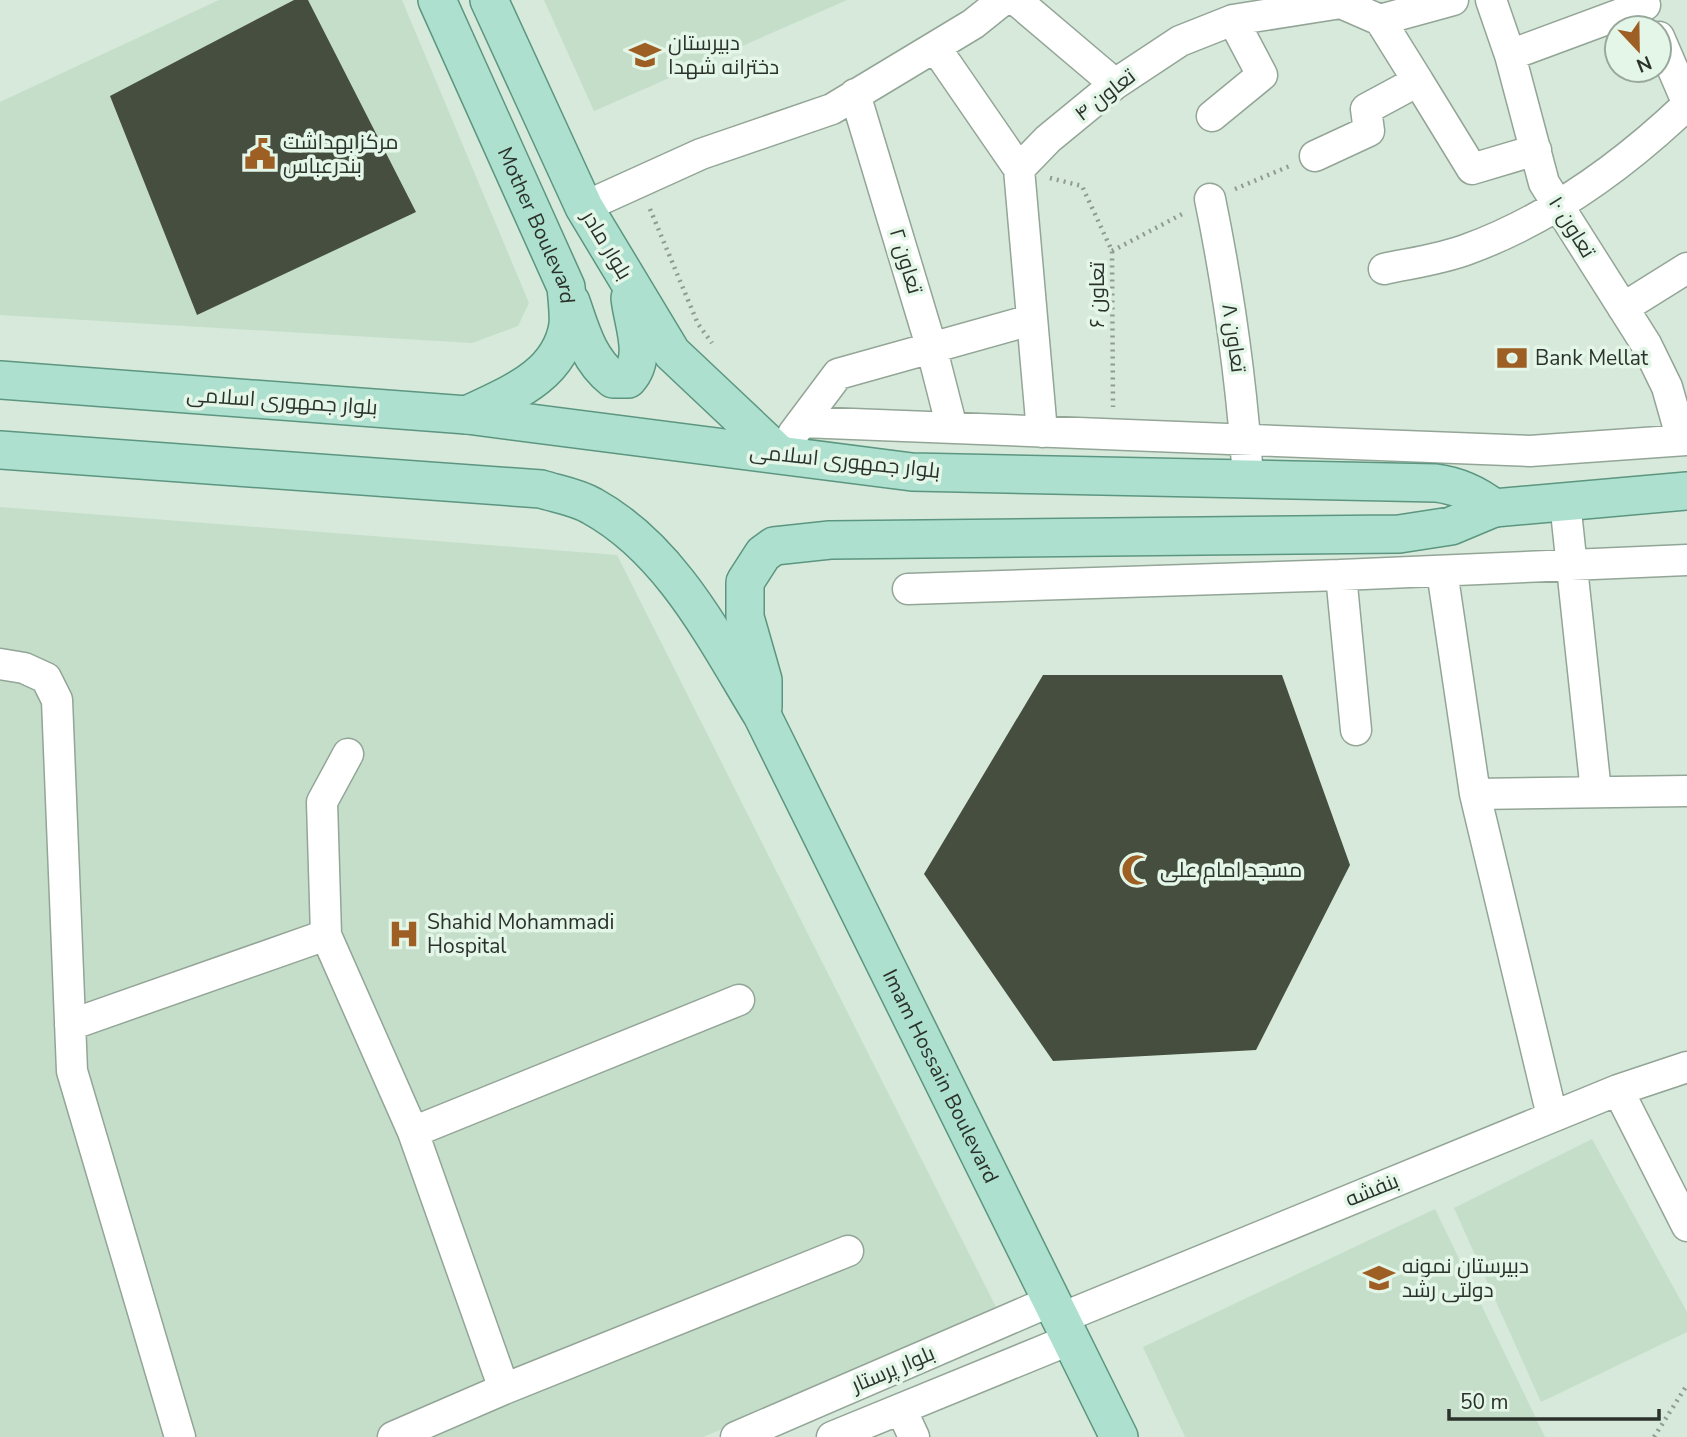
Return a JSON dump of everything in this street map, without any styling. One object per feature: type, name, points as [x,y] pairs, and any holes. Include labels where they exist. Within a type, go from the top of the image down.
[{"type":"main road","name":"Mother Boulevard","points":[[437,0],[566,288],[568,326],[559,351],[540,376],[467,415]]},
{"type":"main road","name":"بلوار مادر","points":[[489,0],[584,207],[672,353],[778,453]]},
{"type":"main road","points":[[566,288],[587,348],[600,368],[613,379],[628,379],[637,369],[639,355],[628,279]]},
{"type":"main road","name":"بلوار جمهوری اسلامی","points":[[0,380],[467,415],[912,472],[1436,483],[1477,495],[1494,508]]},
{"type":"main road","points":[[0,450],[541,489],[591,505],[642,540],[708,627],[762,715]]},
{"type":"main road","points":[[762,715],[764,680],[743,599],[745,582],[752,568],[762,554],[774,546],[830,540],[1399,534],[1451,526],[1494,508],[1687,491]]},
{"type":"main road","name":"Imam Hossain Boulevard","points":[[762,715],[1119,1437]]},
{"type":"street","points":[[584,207],[701,154],[832,108],[974,24],[1003,0]]},
{"type":"street","points":[[1016,0],[1115,84]]},
{"type":"street","points":[[1453,0],[1380,20],[1472,169],[1536,150]]},
{"type":"street","name":"تعاون ۱۰","points":[[1491,0],[1510,55],[1544,183],[1646,345],[1667,387],[1684,440]]},
{"type":"street","name":"تعاون ۴","points":[[1019,169],[1048,139],[1115,84],[1180,41],[1233,20],[1285,5],[1341,3],[1380,20]]},
{"type":"street","points":[[1510,55],[1648,11]]},
{"type":"street","points":[[1212,116],[1262,75],[1233,20]]},
{"type":"street","points":[[936,47],[1019,169],[1042,432]]},
{"type":"street","points":[[1384,270],[1468,249],[1558,205],[1640,150],[1687,103],[1673,70]]},
{"type":"street","points":[[1315,156],[1368,131],[1366,109],[1418,81]]},
{"type":"street","name":"تعاون ۲","points":[[855,94],[931,346],[952,428]]},
{"type":"street","name":"تعاون ۸","points":[[1210,199],[1226,277],[1248,479]]},
{"type":"street","points":[[1623,308],[1687,268]]},
{"type":"street","points":[[778,453],[838,374],[1031,320]]},
{"type":"street","points":[[802,422],[1530,451],[1684,440]]},
{"type":"street","points":[[1565,502],[1596,792]]},
{"type":"street","points":[[1399,534],[1401,573]]},
{"type":"street","points":[[908,589],[1401,573],[1687,560]]},
{"type":"street","points":[[1443,571],[1475,794],[1552,1116]]},
{"type":"street","points":[[1341,575],[1356,730]]},
{"type":"street","points":[[0,664],[24,668],[46,678],[57,700],[72,1071],[180,1437]]},
{"type":"street","points":[[348,754],[322,802],[326,935],[413,1132],[504,1389]]},
{"type":"street","points":[[1475,794],[1687,791]]},
{"type":"street","points":[[70,1025],[326,935]]},
{"type":"street","points":[[413,1132],[739,1000]]},
{"type":"street","name":"بنفشه","points":[[1060,1320],[1552,1116],[1687,1067]]},
{"type":"street","points":[[1618,1090],[1687,1226]]},
{"type":"street","points":[[393,1437],[504,1389],[848,1251]]},
{"type":"street","name":"بلوار پرستار","points":[[832,1437],[901,1409],[1060,1320]]},
{"type":"street","name":"بلوار پرستار","points":[[736,1437],[1060,1320]]},
{"type":"street","points":[[901,1409],[914,1437]]},
{"type":"path","name":"تعاون ۶","points":[[1019,169],[1082,186],[1112,251],[1114,433]]},
{"type":"path","points":[[639,182],[698,324],[719,353]]},
{"type":"path","points":[[1654,1437],[1687,1385]]},
{"type":"shaded area","points":[[219,0],[402,0],[529,303],[518,326],[472,343],[0,315],[0,102]]},
{"type":"shaded area","name":"دبیرستان دخترانه شهدا","points":[[544,0],[847,0],[594,111]]},
{"type":"shaded area","name":"Shahid Mohammadi Hospital","points":[[0,507],[617,555],[999,1313],[703,1437],[0,1437]]},
{"type":"shaded area","points":[[1592,1139],[1687,1312],[1687,1332],[1541,1402],[1454,1208]]},
{"type":"shaded area","name":"دبیرستان نمونه دولتی رشد","points":[[1435,1209],[1545,1437],[1185,1437],[1143,1347]]},
{"type":"building","name":"مرکز بهداشت بندرعباس","points":[[294,0],[308,0],[416,212],[197,315],[110,96]]},
{"type":"building","name":"مسجد امام علی","points":[[1043,675],[1282,675],[1350,865],[1256,1050],[1053,1061],[924,874]]},
{"type":"place","name":"دبیرستان دخترانه شهدا","points":[[645,55]]},
{"type":"place","name":"مرکز بهداشت بندرعباس","points":[[260,154]]},
{"type":"place","name":"Bank Mellat","points":[[1512,358]]},
{"type":"place","name":"مسجد امام علی","points":[[1137,870]]},
{"type":"place","name":"Shahid Mohammadi Hospital","points":[[404,934]]},
{"type":"place","name":"دبیرستان نمونه دولتی رشد","points":[[1379,1278]]}]
